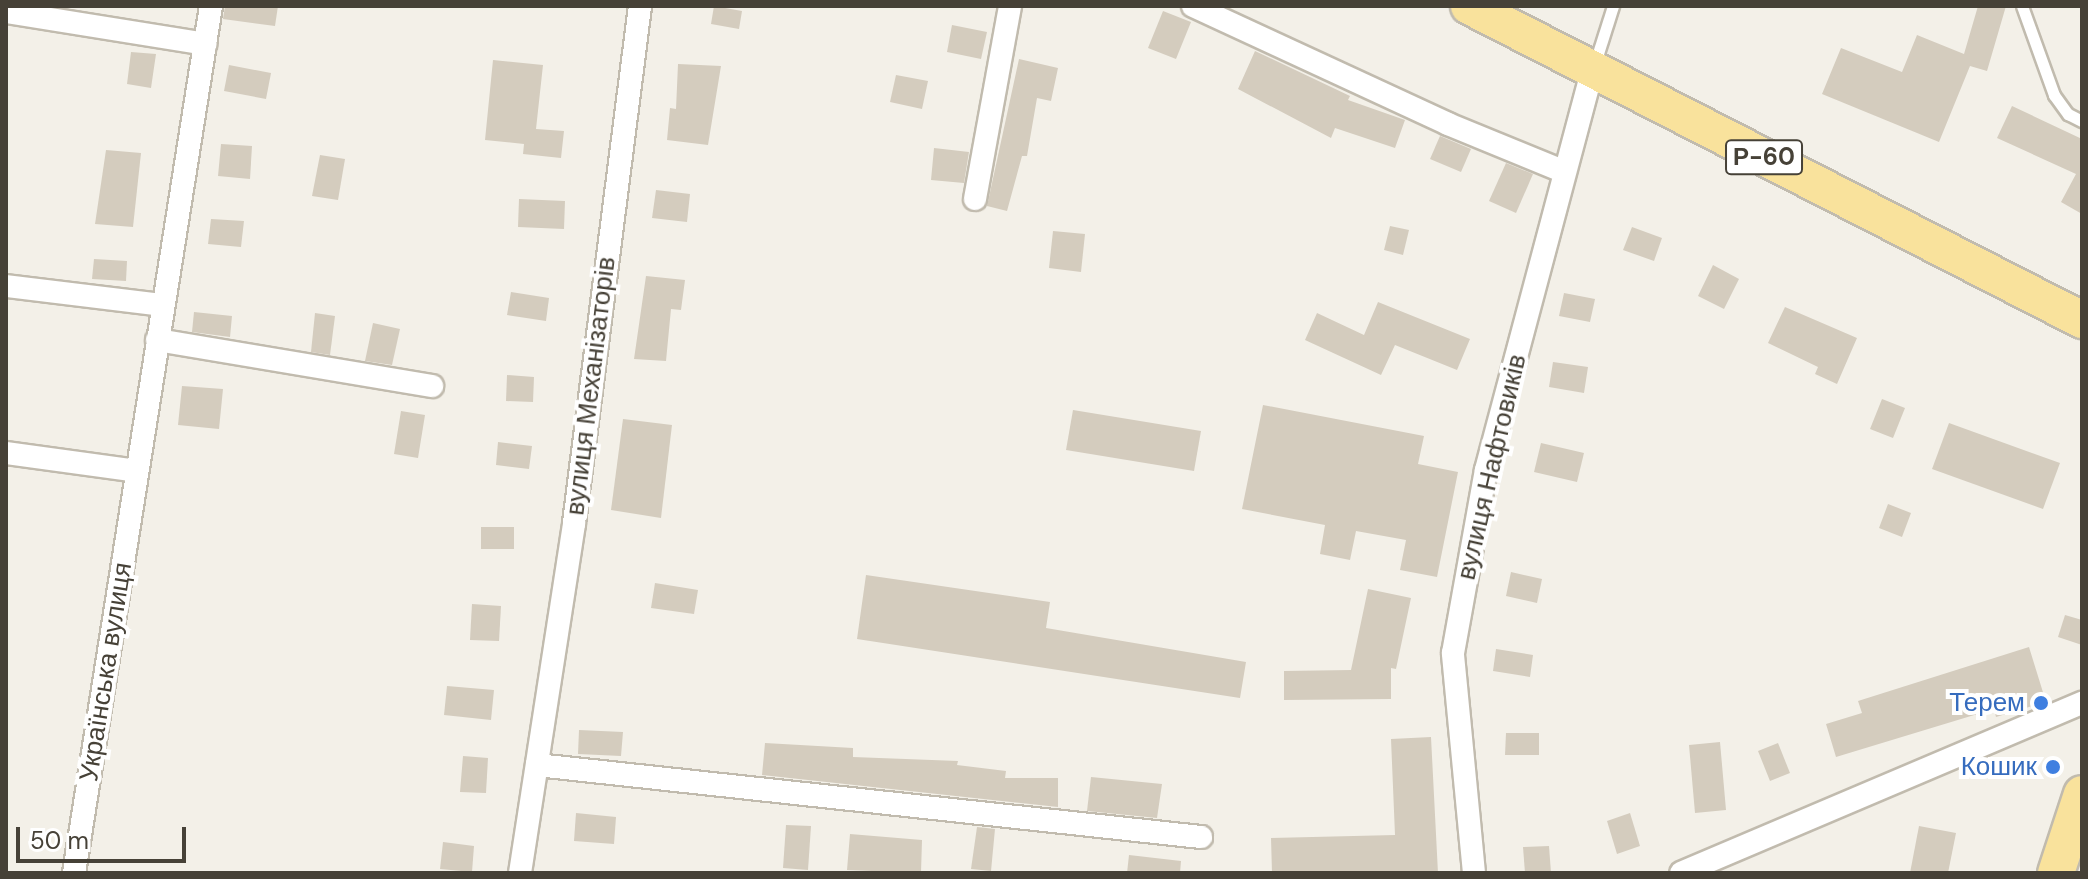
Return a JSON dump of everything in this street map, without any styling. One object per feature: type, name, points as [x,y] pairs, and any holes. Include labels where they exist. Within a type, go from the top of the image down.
[{"type":"main road","name":"Р-60","points":[[1469,6],[2070,314],[2082,340]]},
{"type":"main road","points":[[2056,873],[2082,794]]},
{"type":"street","name":"Українська вулиця","points":[[74,873],[211,6]]},
{"type":"street","name":"вулиця Механізаторів","points":[[520,873],[574,523],[640,6]]},
{"type":"street","points":[[975,199],[1010,6]]},
{"type":"street","points":[[1193,6],[1448,124],[1565,172]]},
{"type":"street","points":[[6,12],[205,44]]},
{"type":"street","name":"вулиця Нафтовиків","points":[[1474,873],[1453,653],[1486,470],[1593,69]]},
{"type":"street","points":[[6,286],[163,305]]},
{"type":"street","points":[[157,340],[432,386]]},
{"type":"street","points":[[6,453],[137,471]]},
{"type":"street","points":[[1681,873],[2082,703]]},
{"type":"street","points":[[537,765],[1201,837]]},
{"type":"lane","points":[[1593,69],[1613,6]]},
{"type":"lane","points":[[2022,6],[2054,95],[2068,114],[2082,121]]},
{"type":"building","points":[[225,6],[278,6],[275,26],[223,19]]},
{"type":"building","points":[[714,6],[742,11],[739,29],[711,24]]},
{"type":"building","points":[[1978,6],[2006,6],[1987,71],[1970,66],[1939,142],[1822,94],[1841,48],[1902,72],[1917,35],[1964,54]]},
{"type":"building","points":[[1163,11],[1191,22],[1176,59],[1148,48]]},
{"type":"building","points":[[952,25],[987,32],[981,59],[947,52]]},
{"type":"building","points":[[1255,51],[1350,96],[1348,100],[1405,120],[1395,148],[1335,128],[1331,138],[1238,89]]},
{"type":"building","points":[[131,52],[156,54],[151,88],[127,84]]},
{"type":"building","points":[[1019,59],[1058,68],[1051,101],[1037,98],[1027,156],[1022,156],[1007,211],[987,206]]},
{"type":"building","points":[[493,60],[543,65],[536,129],[564,131],[561,158],[523,154],[524,144],[485,140]]},
{"type":"building","points":[[678,64],[721,66],[708,145],[667,140],[670,108],[676,109]]},
{"type":"building","points":[[229,65],[271,73],[266,99],[224,91]]},
{"type":"building","points":[[896,75],[928,81],[922,109],[890,102]]},
{"type":"building","points":[[2012,106],[2082,139],[2082,214],[2061,202],[2076,174],[1997,138]]},
{"type":"building","points":[[1440,136],[1471,149],[1461,172],[1430,159]]},
{"type":"building","points":[[221,144],[252,146],[250,179],[218,176]]},
{"type":"building","points":[[934,148],[969,152],[964,183],[931,180]]},
{"type":"building","points":[[106,150],[141,153],[133,227],[95,224]]},
{"type":"building","points":[[320,155],[345,159],[338,200],[312,196]]},
{"type":"building","points":[[1506,163],[1533,174],[1516,213],[1489,201]]},
{"type":"building","points":[[656,190],[690,194],[687,222],[652,218]]},
{"type":"building","points":[[519,199],[565,201],[564,229],[518,227]]},
{"type":"building","points":[[211,219],[244,221],[241,247],[208,244]]},
{"type":"building","points":[[1390,226],[1409,230],[1403,255],[1384,250]]},
{"type":"building","points":[[1632,227],[1662,238],[1654,261],[1623,250]]},
{"type":"building","points":[[1053,231],[1085,234],[1081,272],[1049,268]]},
{"type":"building","points":[[94,259],[127,261],[126,281],[92,279]]},
{"type":"building","points":[[1713,265],[1739,279],[1724,309],[1698,296]]},
{"type":"building","points":[[646,276],[685,280],[681,310],[671,309],[666,361],[634,359]]},
{"type":"building","points":[[511,292],[549,298],[546,321],[507,315]]},
{"type":"building","points":[[1564,293],[1595,299],[1590,322],[1559,316]]},
{"type":"building","points":[[1378,302],[1470,339],[1457,370],[1395,345],[1381,375],[1305,340],[1317,313],[1364,335]]},
{"type":"building","points":[[1785,307],[1857,338],[1837,384],[1815,374],[1818,367],[1768,343]]},
{"type":"building","points":[[194,312],[232,316],[230,337],[192,332]]},
{"type":"building","points":[[315,313],[335,316],[330,355],[311,352]]},
{"type":"building","points":[[373,323],[400,329],[392,365],[365,361]]},
{"type":"building","points":[[1553,362],[1588,367],[1584,393],[1549,387]]},
{"type":"building","points":[[507,375],[534,377],[533,402],[506,401]]},
{"type":"building","points":[[182,386],[223,389],[219,429],[178,425]]},
{"type":"building","points":[[1882,399],[1905,408],[1893,438],[1870,429]]},
{"type":"building","points":[[1263,405],[1424,436],[1418,464],[1458,472],[1437,577],[1400,570],[1406,540],[1356,531],[1350,560],[1320,554],[1325,525],[1242,509]]},
{"type":"building","points":[[1073,410],[1201,431],[1194,471],[1066,450]]},
{"type":"building","points":[[401,411],[425,415],[418,458],[394,454]]},
{"type":"building","points":[[623,419],[672,425],[661,518],[611,510]]},
{"type":"building","points":[[1949,423],[2060,463],[2043,509],[1932,469]]},
{"type":"building","points":[[498,442],[532,446],[529,469],[496,465]]},
{"type":"building","points":[[1541,443],[1584,453],[1577,482],[1534,472]]},
{"type":"building","points":[[1888,504],[1911,513],[1902,537],[1879,528]]},
{"type":"building","points":[[481,527],[514,527],[514,549],[481,549]]},
{"type":"building","points":[[1511,572],[1542,579],[1537,603],[1506,596]]},
{"type":"building","points":[[866,575],[1050,602],[1046,628],[1246,662],[1240,698],[857,639]]},
{"type":"building","points":[[655,583],[698,590],[694,614],[651,608]]},
{"type":"building","points":[[1368,589],[1411,598],[1396,669],[1391,668],[1391,699],[1284,700],[1284,671],[1351,670]]},
{"type":"building","points":[[472,604],[501,606],[499,641],[470,640]]},
{"type":"building","points":[[2065,615],[2082,620],[2082,645],[2058,637]]},
{"type":"building","points":[[2029,647],[2046,702],[1996,717],[1994,709],[1836,757],[1826,724],[1862,713],[1858,701]]},
{"type":"building","points":[[1496,649],[1533,655],[1530,677],[1493,671]]},
{"type":"building","points":[[447,686],[494,690],[491,720],[444,715]]},
{"type":"building","points":[[579,730],[623,732],[621,756],[578,754]]},
{"type":"building","points":[[1506,733],[1539,733],[1539,755],[1505,755]]},
{"type":"building","points":[[1431,737],[1438,873],[1272,873],[1271,838],[1395,835],[1391,739]]},
{"type":"building","points":[[1720,742],[1726,810],[1695,813],[1689,745]]},
{"type":"building","points":[[765,743],[853,748],[853,757],[958,761],[957,765],[1006,771],[1005,778],[1058,778],[1058,807],[762,775]]},
{"type":"building","points":[[1778,743],[1790,773],[1770,781],[1758,751]]},
{"type":"building","points":[[463,756],[488,758],[486,793],[460,792]]},
{"type":"building","points":[[1091,777],[1162,784],[1157,818],[1087,811]]},
{"type":"building","points":[[576,813],[616,817],[614,844],[574,841]]},
{"type":"building","points":[[1630,813],[1640,846],[1617,854],[1607,821]]},
{"type":"building","points":[[786,825],[811,826],[808,870],[783,868]]},
{"type":"building","points":[[1919,826],[1956,833],[1948,873],[1910,873]]},
{"type":"building","points":[[977,827],[995,829],[991,871],[971,869]]},
{"type":"building","points":[[850,834],[922,840],[921,873],[847,870]]},
{"type":"building","points":[[443,842],[474,846],[472,872],[440,869]]},
{"type":"building","points":[[1549,846],[1551,873],[1525,873],[1523,847]]},
{"type":"building","points":[[1129,855],[1181,861],[1180,873],[1127,873]]},
{"type":"place","name":"Терем","points":[[2041,703]]},
{"type":"place","name":"Кошик","points":[[2053,767]]}]
